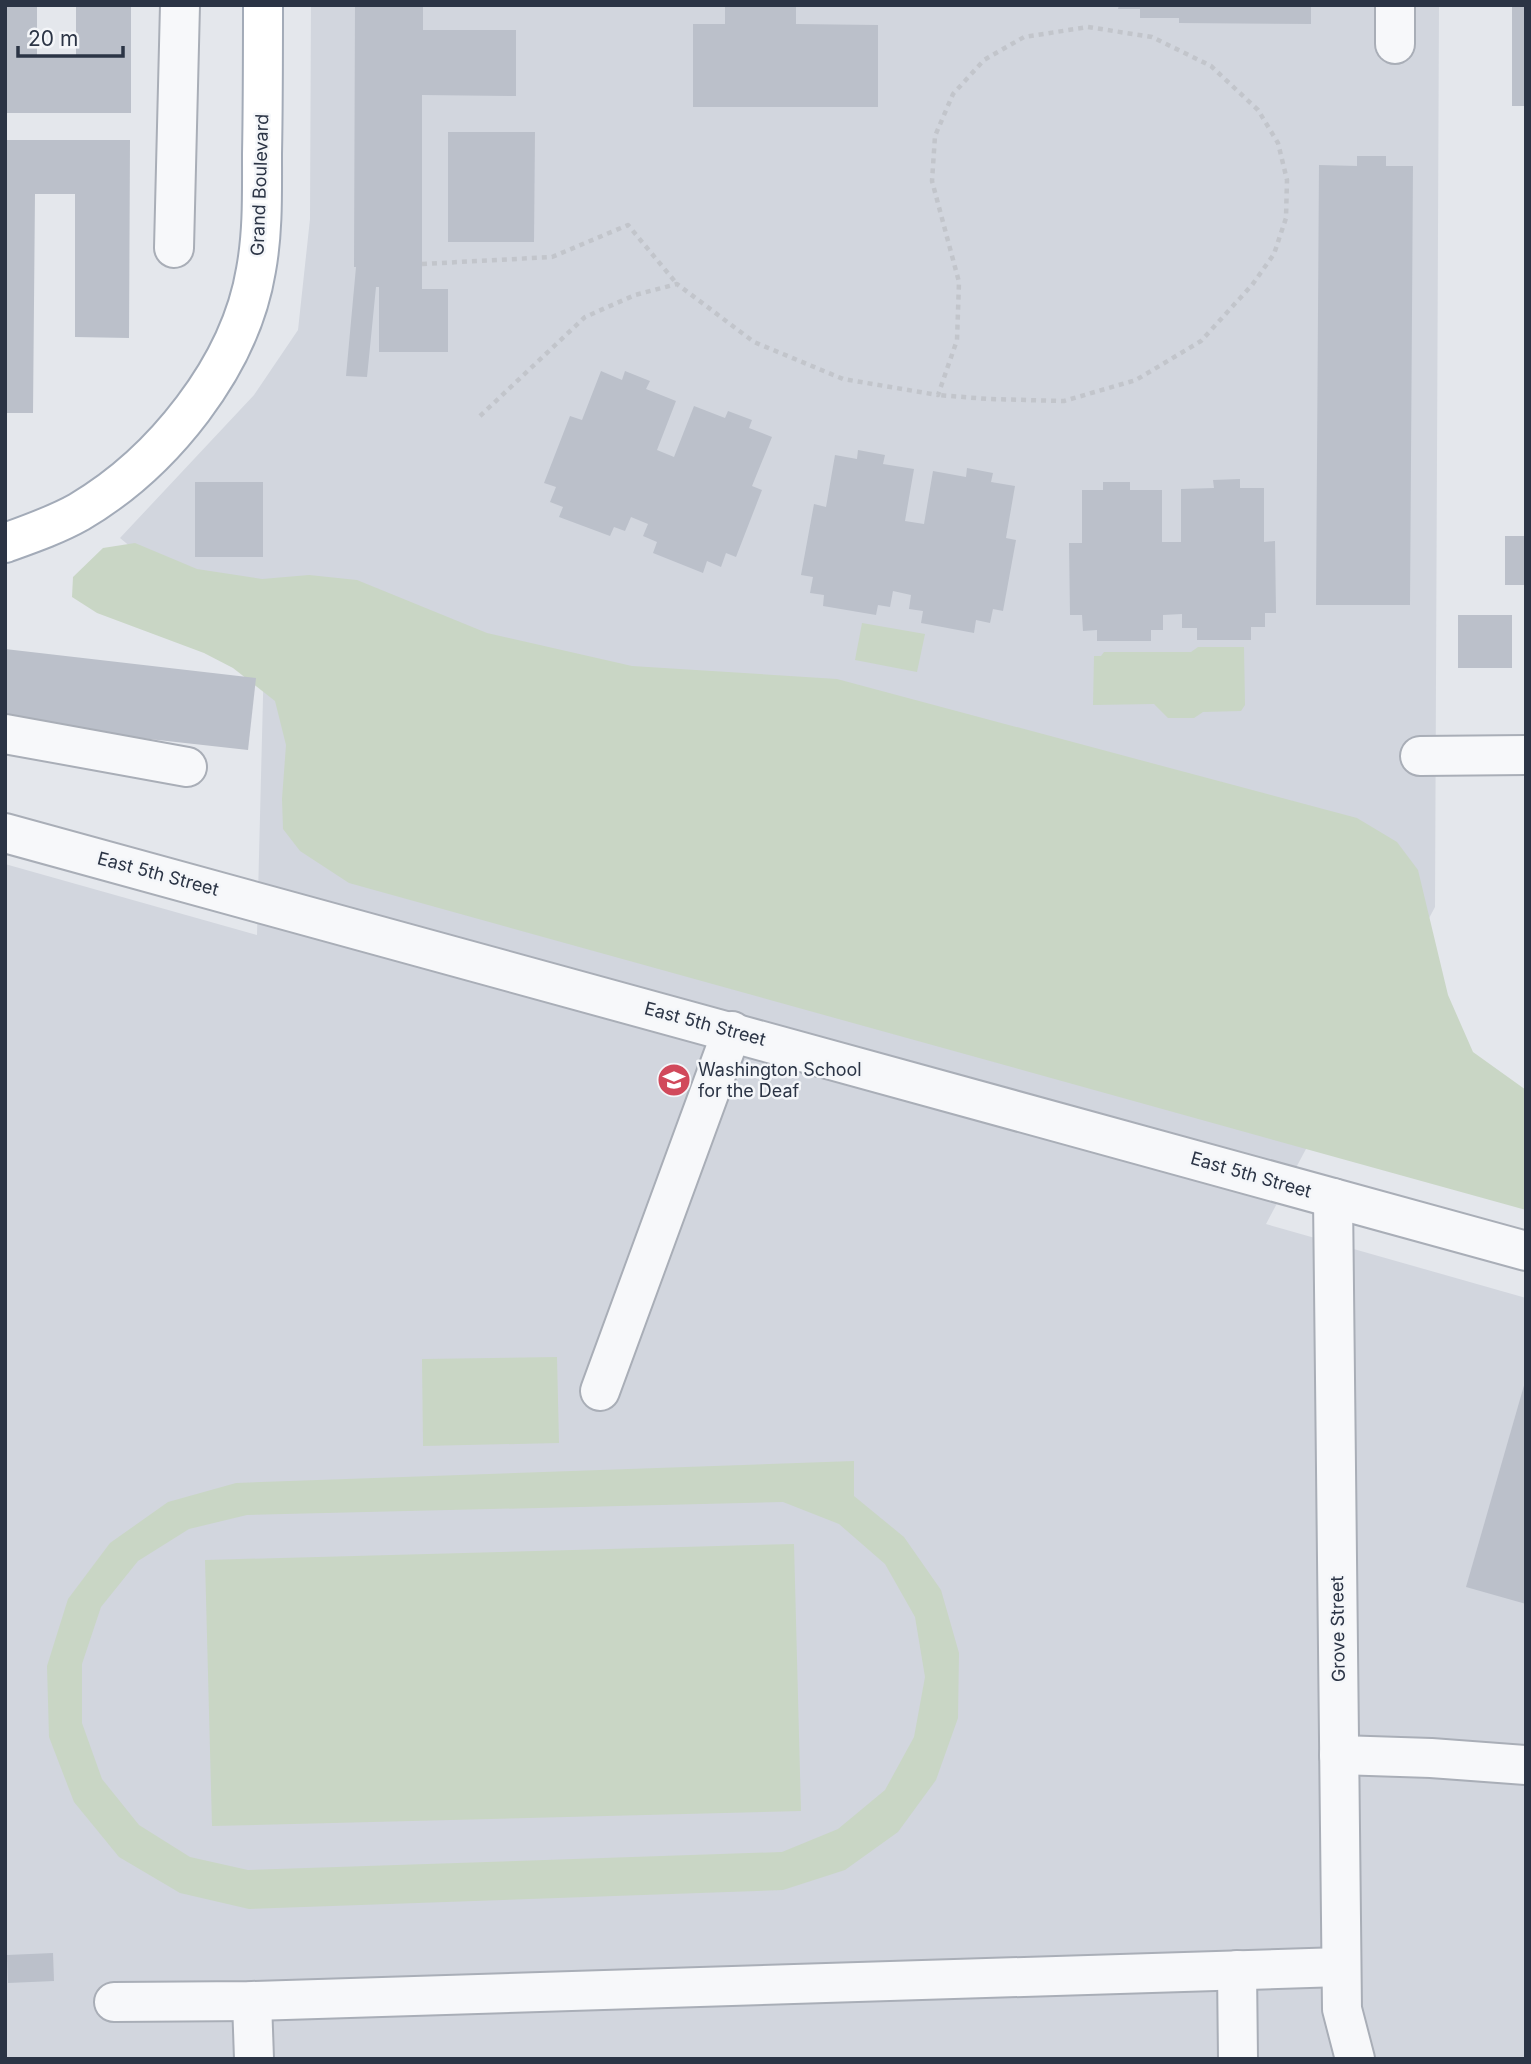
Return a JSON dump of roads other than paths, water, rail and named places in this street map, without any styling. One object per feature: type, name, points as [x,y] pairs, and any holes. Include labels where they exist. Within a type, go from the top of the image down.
[{"type":"main road","name":"Grand Boulevard","points":[[5,543],[78,512],[114,487],[175,431],[222,365],[244,317],[256,274],[262,230],[263,5]]},
{"type":"street","points":[[174,248],[180,5]]},
{"type":"street","points":[[1395,5],[1395,44]]},
{"type":"street","points":[[5,734],[187,767]]},
{"type":"street","points":[[1420,756],[1526,755]]},
{"type":"street","name":"East 5th Street","points":[[5,833],[1526,1251]]},
{"type":"street","points":[[600,1391],[732,1031]]},
{"type":"street","name":"Grove Street","points":[[1333,1198],[1342,2009],[1355,2059]]},
{"type":"street","points":[[1339,1755],[1526,1765]]},
{"type":"street","points":[[114,2002],[252,2001],[1341,1967]]},
{"type":"street","points":[[1237,1970],[1238,2059]]},
{"type":"street","points":[[252,2001],[254,2059]]},
{"type":"place","name":"Washington School for the Deaf","points":[[674,1080]]}]
